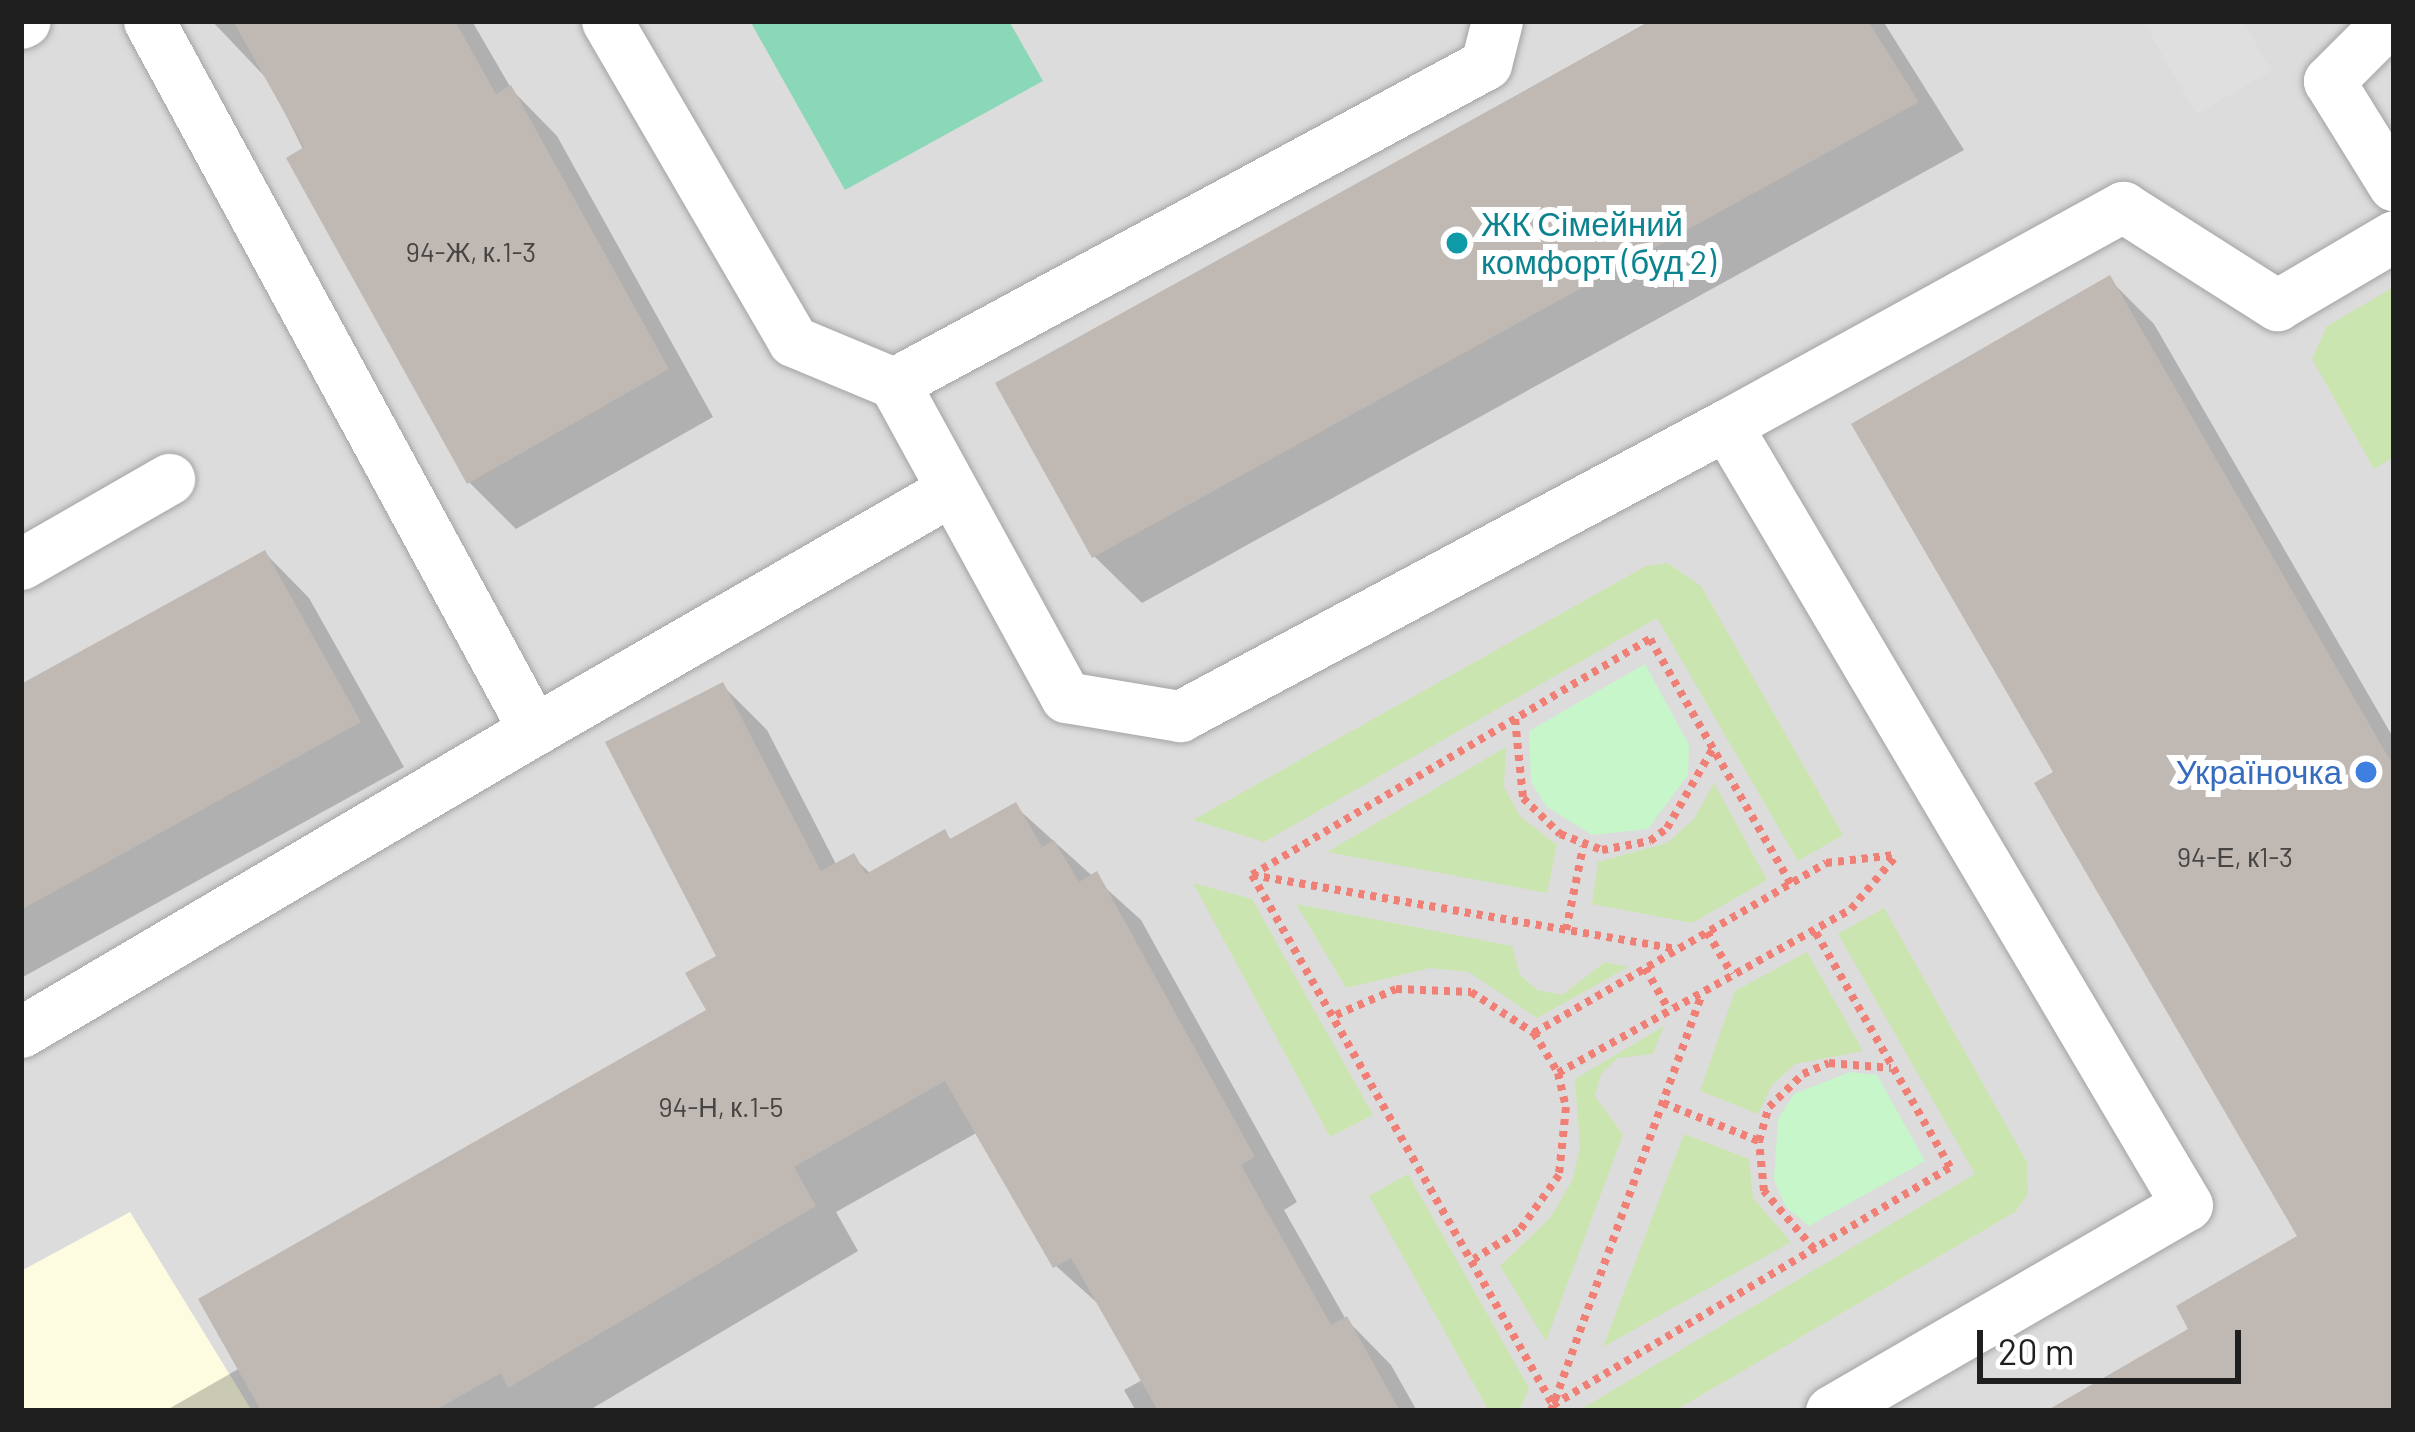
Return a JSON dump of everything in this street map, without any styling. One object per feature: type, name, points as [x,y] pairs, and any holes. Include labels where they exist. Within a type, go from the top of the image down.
[{"type":"lane","points":[[148,21],[534,730]]},
{"type":"lane","points":[[608,21],[793,341],[894,383],[1066,697],[1180,716],[2123,207],[2277,305],[2394,236]]},
{"type":"lane","points":[[894,383],[1486,64],[1497,21]]},
{"type":"lane","points":[[2390,21],[2329,81],[2394,186]]},
{"type":"lane","points":[[1726,425],[2187,1205],[1831,1411]]},
{"type":"lane","points":[[21,564],[169,478]]},
{"type":"lane","points":[[21,1033],[952,490]]},
{"type":"path","points":[[1252,875],[1650,639],[1791,884]]},
{"type":"path","points":[[1515,719],[1523,798],[1583,847],[1622,849],[1667,828],[1712,748]]},
{"type":"path","points":[[1566,930],[1583,847]]},
{"type":"path","points":[[1534,1034],[1826,863],[1897,855],[1851,909],[1558,1073]]},
{"type":"path","points":[[1252,875],[1676,949]]},
{"type":"path","points":[[1252,875],[1474,1259],[1551,1408]]},
{"type":"path","points":[[1551,1408],[1950,1167],[1814,930]]},
{"type":"path","points":[[1707,932],[1732,974]]},
{"type":"path","points":[[1645,968],[1669,1010]]},
{"type":"path","points":[[1336,1016],[1396,989],[1432,986],[1471,992],[1534,1034],[1558,1073],[1567,1141],[1559,1174],[1520,1231],[1474,1259]]},
{"type":"path","points":[[1551,1408],[1702,992]]},
{"type":"path","points":[[1814,1249],[1780,1219],[1764,1191],[1759,1141],[1769,1107],[1803,1075],[1842,1062],[1893,1068]]},
{"type":"path","points":[[1663,1103],[1759,1141]]},
{"type":"shaded area","points":[[21,21],[2394,21],[2394,1411],[21,1411]]},
{"type":"shaded area","points":[[2143,21],[2243,21],[2271,71],[2196,114]]},
{"type":"shaded area","points":[[130,1212],[252,1411],[21,1411],[21,1271]]},
{"type":"green space","points":[[750,21],[1009,21],[1043,81],[845,190]]},
{"type":"green space","points":[[2394,287],[2394,457],[2374,469],[2312,359],[2327,326]]},
{"type":"green space","points":[[1668,563],[1701,586],[1843,835],[1798,861],[1657,618],[1264,842],[1193,820],[1646,566]]},
{"type":"green space","points":[[1645,664],[1689,745],[1688,775],[1648,829],[1592,835],[1546,806],[1531,782],[1529,731]]},
{"type":"green space","points":[[1506,747],[1504,787],[1520,816],[1557,845],[1547,893],[1327,852]]},
{"type":"green space","points":[[1714,783],[1767,880],[1692,923],[1592,904],[1598,862],[1667,843],[1694,819]]},
{"type":"green space","points":[[1193,883],[1252,899],[1373,1115],[1330,1137]]},
{"type":"green space","points":[[1296,904],[1512,946],[1520,975],[1537,990],[1562,995],[1605,962],[1628,967],[1537,1018],[1469,972],[1430,968],[1346,988]]},
{"type":"green space","points":[[1884,908],[2027,1162],[2028,1194],[2015,1212],[1674,1411],[1578,1411],[1975,1174],[1838,934]]},
{"type":"green space","points":[[1807,952],[1863,1051],[1795,1064],[1772,1085],[1758,1114],[1700,1091],[1735,991]]},
{"type":"green space","points":[[1664,1026],[1653,1054],[1617,1058],[1601,1074],[1595,1096],[1623,1135],[1546,1341],[1500,1266],[1550,1218],[1572,1181],[1580,1148],[1575,1079]]},
{"type":"green space","points":[[1850,1072],[1877,1075],[1925,1161],[1809,1226],[1786,1207],[1774,1180],[1778,1119],[1794,1094]]},
{"type":"green space","points":[[1684,1134],[1749,1159],[1753,1198],[1791,1242],[1603,1347]]},
{"type":"green space","points":[[1408,1174],[1529,1388],[1519,1411],[1489,1411],[1369,1196]]},
{"type":"building","points":[[233,21],[455,21],[496,94],[511,85],[669,369],[467,484],[286,158],[304,147]]},
{"type":"building","name":"ЖК Сімейний комфорт (буд 2)","points":[[1651,21],[1868,21],[1919,102],[1092,558],[995,383]]},
{"type":"building","points":[[2110,275],[2394,767],[2394,1411],[2046,1411],[2188,1329],[2176,1306],[2297,1236],[2034,783],[2053,772],[1851,424]]},
{"type":"building","points":[[265,550],[361,722],[21,910],[21,684]]},
{"type":"building","points":[[723,682],[821,871],[854,853],[866,874],[945,829],[950,839],[1016,802],[1042,847],[1054,840],[1079,882],[1097,871],[1255,1157],[1241,1165],[1331,1325],[1347,1316],[1400,1411],[1158,1411],[1071,1258],[1053,1268],[945,1081],[794,1167],[816,1206],[508,1388],[501,1373],[434,1411],[261,1411],[198,1299],[706,1010],[685,973],[716,956],[605,742]]},
{"type":"place","name":"ЖК Сімейний комфорт (буд 2)","points":[[1457,243]]},
{"type":"place","name":"Україночка","points":[[2366,772]]}]
